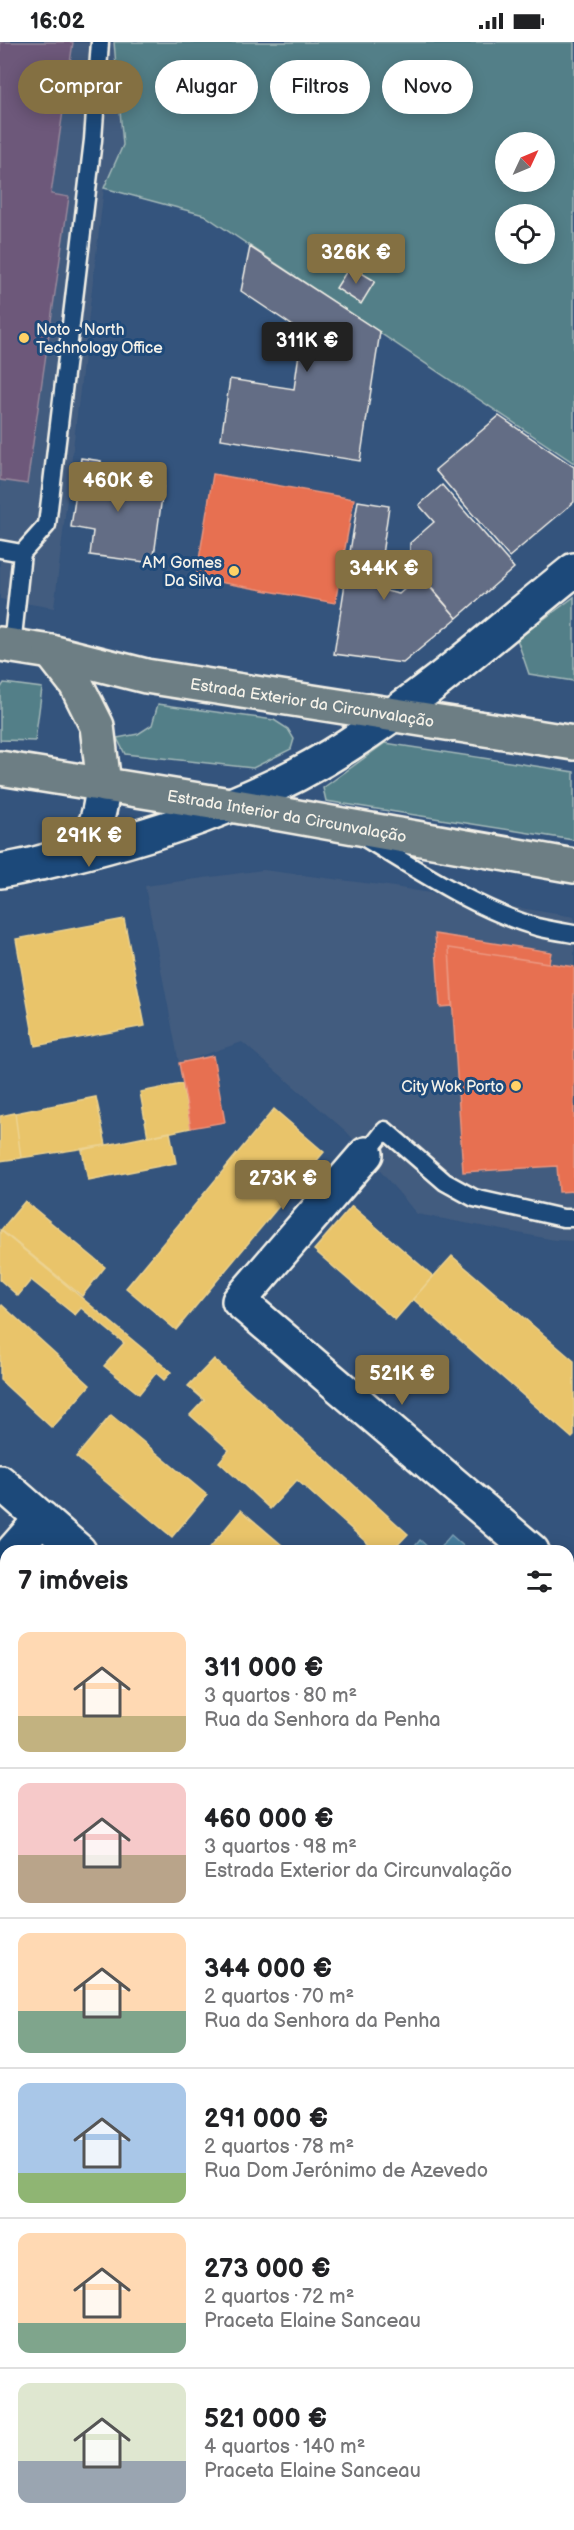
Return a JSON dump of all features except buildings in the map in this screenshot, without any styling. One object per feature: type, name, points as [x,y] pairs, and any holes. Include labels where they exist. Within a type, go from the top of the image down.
[{"type":"main road","name":"Estrada Exterior da Circunvalação","points":[[6,645],[51,652],[146,676],[574,743]]},
{"type":"main road","points":[[51,652],[76,684],[97,726],[104,785]]},
{"type":"main road","name":"Estrada Interior da Circunvalação","points":[[0,768],[230,805],[574,866]]},
{"type":"street","points":[[0,871],[153,834],[230,805],[313,765],[348,745],[391,715],[574,570]]},
{"type":"street","points":[[40,863],[67,853],[95,825],[104,785]]},
{"type":"street","points":[[366,1154],[239,1301],[525,1545]]},
{"type":"street","points":[[0,1482],[72,1545]]},
{"type":"street","points":[[18,1545],[42,1518]]},
{"type":"lane","points":[[6,645],[22,553],[47,525],[93,140],[100,42]]},
{"type":"lane","points":[[0,549],[22,553]]},
{"type":"lane","points":[[341,825],[446,886],[498,912],[538,927],[574,934]]},
{"type":"lane","points":[[366,1154],[385,1130],[445,1182],[474,1198],[563,1218],[574,1218]]},
{"type":"shaded area","points":[[0,42],[114,42],[116,60],[18,60],[18,114],[120,114],[123,145],[104,188],[54,608],[0,599]]},
{"type":"shaded area","points":[[263,870],[388,886],[574,917],[574,1241],[555,1240],[417,1214],[347,1132],[242,1042],[179,1063],[145,886]]},
{"type":"green space","points":[[114,42],[574,42],[574,463],[204,215],[104,188],[123,145],[120,114],[143,114],[143,60],[116,60]]},
{"type":"green space","points":[[574,597],[574,681],[529,674],[517,639]]},
{"type":"green space","points":[[4,683],[42,688],[35,741],[0,740],[0,689]]},
{"type":"green space","points":[[158,704],[274,720],[288,729],[294,739],[291,749],[253,768],[125,754],[117,738],[138,734],[152,725]]},
{"type":"green space","points":[[385,743],[574,772],[574,840],[326,801],[323,788]]},
{"type":"place","name":"Noto - North Technology Office","points":[[24,338]]},
{"type":"place","name":"AM Gomes Da Silva","points":[[234,571]]},
{"type":"place","name":"City Wok Porto","points":[[516,1086]]}]
